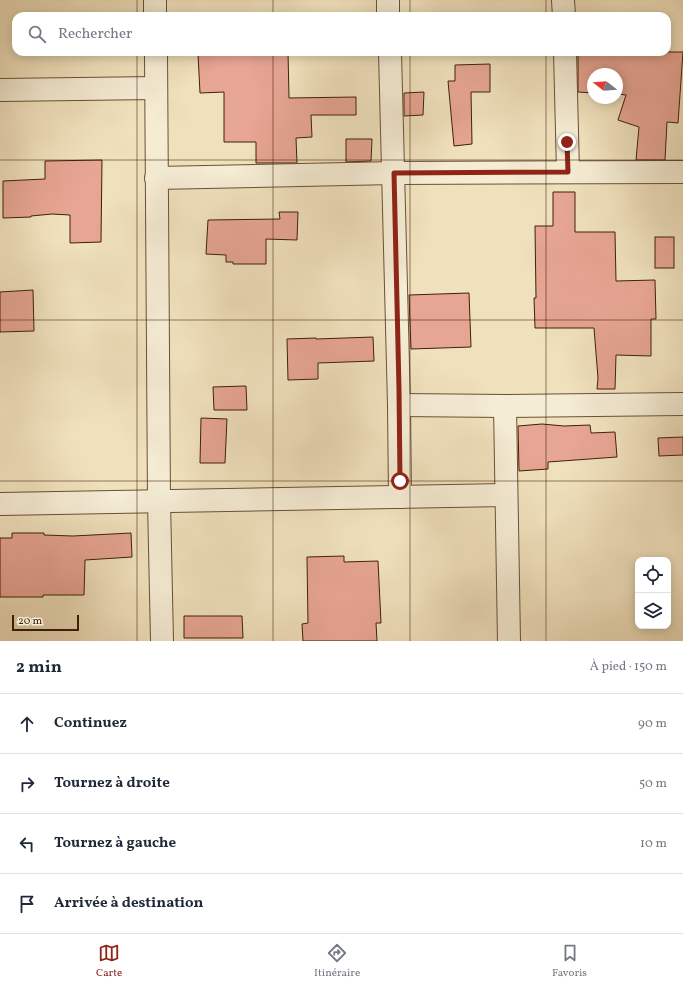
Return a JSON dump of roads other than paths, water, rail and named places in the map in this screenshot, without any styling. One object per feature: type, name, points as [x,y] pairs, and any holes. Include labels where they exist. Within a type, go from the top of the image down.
[{"type":"street","points":[[155,0],[155,12]]},
{"type":"street","points":[[388,0],[388,12]]},
{"type":"street","points":[[564,0],[564,12]]},
{"type":"street","points":[[156,56],[159,501],[162,641]]},
{"type":"street","points":[[390,56],[394,173],[400,497]]},
{"type":"street","points":[[565,56],[568,172]]},
{"type":"street","points":[[0,90],[156,88]]},
{"type":"street","points":[[156,178],[394,173],[683,172]]},
{"type":"street","points":[[399,405],[505,406],[683,404]]},
{"type":"street","points":[[505,406],[509,641]]},
{"type":"street","points":[[0,504],[506,495]]}]
